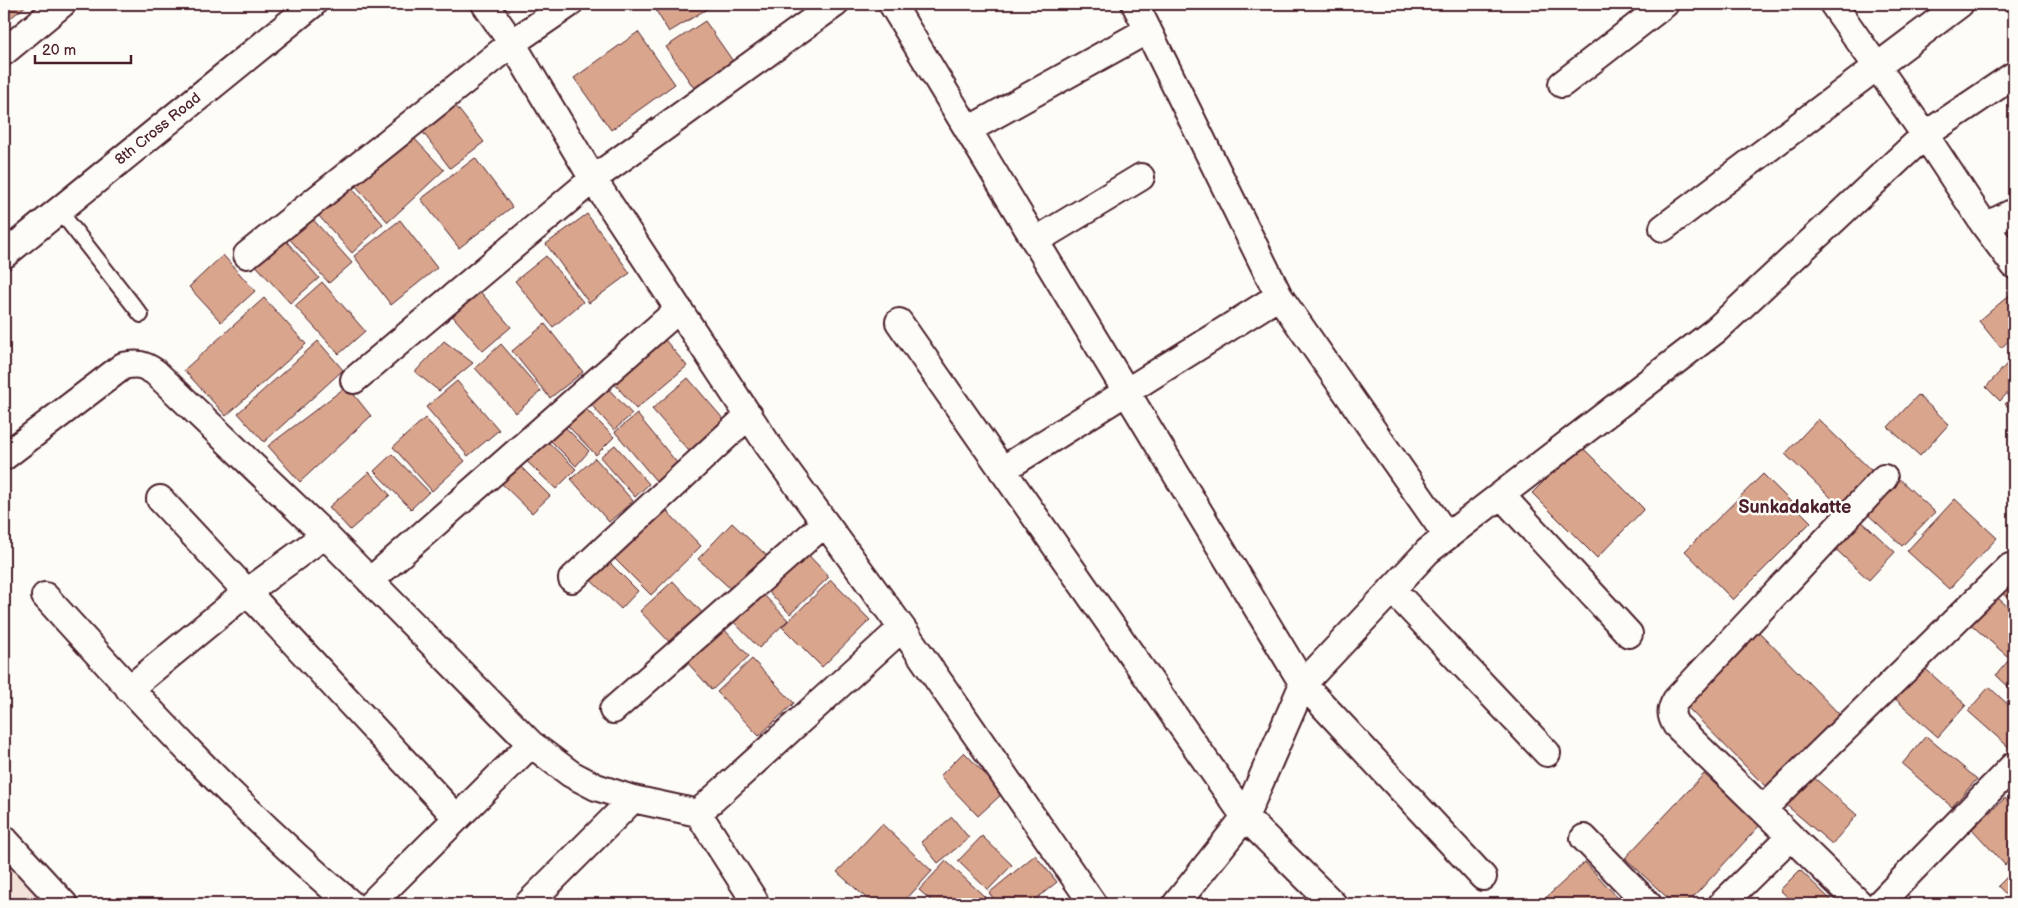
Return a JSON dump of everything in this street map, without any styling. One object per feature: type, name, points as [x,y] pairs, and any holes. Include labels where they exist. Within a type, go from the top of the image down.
[{"type":"street","points":[[4,52],[62,4]]},
{"type":"street","name":"8th Cross Road","points":[[4,255],[312,4]]},
{"type":"street","points":[[485,4],[512,43],[594,178],[768,445],[902,628],[1093,904]]},
{"type":"street","points":[[247,255],[512,43],[569,4]]},
{"type":"street","points":[[354,380],[594,178],[835,4]]},
{"type":"street","points":[[892,4],[1303,684],[1482,877]]},
{"type":"street","points":[[1135,4],[1279,296],[1448,536]]},
{"type":"street","points":[[1562,84],[1665,4]]},
{"type":"street","points":[[1834,4],[1925,135],[1985,226],[2014,264]]},
{"type":"street","points":[[1662,228],[1960,4]]},
{"type":"street","points":[[968,130],[1148,30]]},
{"type":"street","points":[[1176,904],[1245,816],[1303,684],[1428,550],[1716,330],[1925,135],[2014,75]]},
{"type":"street","points":[[1035,241],[1140,177]]},
{"type":"street","points":[[1985,226],[2014,212]]},
{"type":"street","points":[[1002,470],[1279,296]]},
{"type":"street","points":[[370,581],[679,309]]},
{"type":"street","points":[[899,322],[1245,816],[1320,900]]},
{"type":"street","points":[[4,457],[123,366],[133,363],[142,364],[155,372],[325,535],[531,744],[570,774],[596,787],[633,799],[698,813],[755,904]]},
{"type":"street","points":[[572,579],[749,415]]},
{"type":"street","points":[[1860,904],[1676,725],[1671,716],[1671,708],[1676,700],[1884,478]]},
{"type":"street","points":[[1501,495],[1629,634]]},
{"type":"street","points":[[160,499],[457,818]]},
{"type":"street","points":[[613,710],[825,523]]},
{"type":"street","points":[[129,689],[247,592],[325,535]]},
{"type":"street","points":[[1763,810],[2010,567]]},
{"type":"street","points":[[1392,589],[1547,752]]},
{"type":"street","points":[[46,596],[129,689],[298,859],[351,904]]},
{"type":"street","points":[[698,813],[902,628]]},
{"type":"street","points":[[371,904],[531,744]]},
{"type":"street","points":[[1879,904],[2014,765]]},
{"type":"street","points":[[528,904],[633,799]]},
{"type":"street","points":[[1722,904],[1790,837]]},
{"type":"street","points":[[1584,838],[1648,904]]},
{"type":"street","points":[[4,839],[64,904]]},
{"type":"lane","points":[[59,210],[141,315]]},
{"type":"shaded area","points":[[4,830],[68,904],[4,904]]},
{"type":"building","points":[[4,4],[28,4],[7,21],[4,16]]},
{"type":"building","points":[[652,4],[715,4],[669,32]]},
{"type":"building","points":[[705,21],[737,67],[698,94],[666,47]]},
{"type":"building","points":[[638,32],[675,84],[611,130],[574,78]]},
{"type":"building","points":[[448,96],[484,142],[450,168],[415,122]]},
{"type":"building","points":[[412,136],[444,170],[388,222],[356,186]]},
{"type":"building","points":[[475,158],[512,207],[459,248],[421,199]]},
{"type":"building","points":[[350,186],[383,224],[352,253],[318,215]]},
{"type":"building","points":[[587,214],[630,273],[589,303],[546,244]]},
{"type":"building","points":[[309,215],[352,263],[329,283],[286,235]]},
{"type":"building","points":[[400,220],[437,268],[391,305],[354,256]]},
{"type":"building","points":[[280,234],[319,278],[290,303],[251,260]]},
{"type":"building","points":[[223,255],[255,291],[221,322],[189,287]]},
{"type":"building","points":[[546,256],[583,302],[553,327],[515,281]]},
{"type":"building","points":[[322,282],[365,331],[339,354],[295,306]]},
{"type":"building","points":[[477,288],[511,327],[483,351],[449,312]]},
{"type":"building","points":[[2013,292],[2014,336],[2001,348],[1979,321]]},
{"type":"building","points":[[264,298],[306,344],[226,416],[184,370]]},
{"type":"building","points":[[545,324],[583,372],[550,398],[512,351]]},
{"type":"building","points":[[660,334],[687,366],[636,409],[609,377]]},
{"type":"building","points":[[318,341],[343,370],[264,442],[238,413]]},
{"type":"building","points":[[444,341],[473,363],[439,391],[415,372]]},
{"type":"building","points":[[501,344],[541,391],[516,413],[475,368]]},
{"type":"building","points":[[2014,356],[2014,386],[2000,401],[1986,387]]},
{"type":"building","points":[[688,378],[725,421],[689,451],[652,409]]},
{"type":"building","points":[[457,381],[499,430],[468,456],[426,407]]},
{"type":"building","points":[[602,382],[632,414],[614,430],[585,398]]},
{"type":"building","points":[[347,386],[371,416],[300,482],[268,446]]},
{"type":"building","points":[[1918,395],[1949,424],[1920,456],[1888,427]]},
{"type":"building","points":[[2014,395],[2014,413],[2005,404]]},
{"type":"building","points":[[579,402],[614,437],[596,455],[562,420]]},
{"type":"building","points":[[637,414],[678,464],[657,482],[615,432]]},
{"type":"building","points":[[425,418],[465,461],[432,491],[393,447]]},
{"type":"building","points":[[1818,419],[1874,473],[1842,508],[1785,454]]},
{"type":"building","points":[[561,423],[589,451],[576,466],[547,437]]},
{"type":"building","points":[[539,433],[576,469],[556,489],[519,454]]},
{"type":"building","points":[[615,445],[649,484],[635,497],[600,457]]},
{"type":"building","points":[[1580,445],[1644,509],[1597,558],[1532,493]]},
{"type":"building","points":[[392,454],[429,492],[411,509],[374,471]]},
{"type":"building","points":[[595,458],[633,501],[609,522],[571,479]]},
{"type":"building","points":[[515,461],[550,496],[532,513],[497,479]]},
{"type":"building","points":[[369,472],[390,495],[350,530],[329,507]]},
{"type":"building","points":[[1763,474],[1811,522],[1733,600],[1685,551]]},
{"type":"building","points":[[1896,476],[1935,512],[1902,546],[1864,511]]},
{"type":"building","points":[[1955,499],[1997,538],[1949,589],[1907,551]]},
{"type":"building","points":[[659,503],[701,546],[651,595],[609,553]]},
{"type":"building","points":[[1857,517],[1895,552],[1869,580],[1831,545]]},
{"type":"building","points":[[732,523],[767,556],[734,592],[698,559]]},
{"type":"building","points":[[802,548],[829,577],[790,614],[762,585]]},
{"type":"building","points":[[601,554],[638,591],[621,609],[583,573]]},
{"type":"building","points":[[2014,579],[2014,604],[2002,593]]},
{"type":"building","points":[[831,580],[870,620],[822,667],[782,627]]},
{"type":"building","points":[[673,581],[707,618],[675,648],[640,611]]},
{"type":"building","points":[[756,587],[788,620],[759,648],[727,615]]},
{"type":"building","points":[[1992,593],[2014,612],[2014,648],[2007,656],[1967,621]]},
{"type":"building","points":[[721,626],[749,656],[712,690],[685,660]]},
{"type":"building","points":[[1759,632],[1843,718],[1770,791],[1685,705]]},
{"type":"building","points":[[2014,654],[2014,692],[1996,675]]},
{"type":"building","points":[[752,659],[794,703],[759,736],[717,692]]},
{"type":"building","points":[[1920,664],[1966,705],[1938,737],[1892,696]]},
{"type":"building","points":[[1989,687],[2014,710],[2013,751],[1968,711]]},
{"type":"building","points":[[1926,736],[1977,779],[1952,807],[1902,764]]},
{"type":"building","points":[[964,752],[1003,793],[978,816],[940,776]]},
{"type":"building","points":[[1704,774],[1760,825],[1687,904],[1674,904],[1625,858]]},
{"type":"building","points":[[1811,775],[1857,815],[1832,844],[1785,804]]},
{"type":"building","points":[[2005,798],[2014,808],[2014,857],[2005,865],[1972,829]]},
{"type":"building","points":[[952,817],[969,838],[938,863],[921,842]]},
{"type":"building","points":[[882,824],[932,871],[902,904],[873,904],[837,872]]},
{"type":"building","points":[[982,836],[1012,865],[988,890],[958,861]]},
{"type":"building","points":[[1035,855],[1057,882],[1030,904],[998,904],[989,893]]},
{"type":"building","points":[[946,861],[985,897],[978,904],[935,904],[919,890]]},
{"type":"building","points":[[1585,862],[1618,898],[1611,904],[1539,904]]},
{"type":"building","points":[[1800,870],[1835,904],[1795,904],[1780,890]]},
{"type":"building","points":[[2014,870],[2014,903],[1998,886]]},
{"type":"district","name":"Sunkadakatte","points":[[1795,507]]}]
